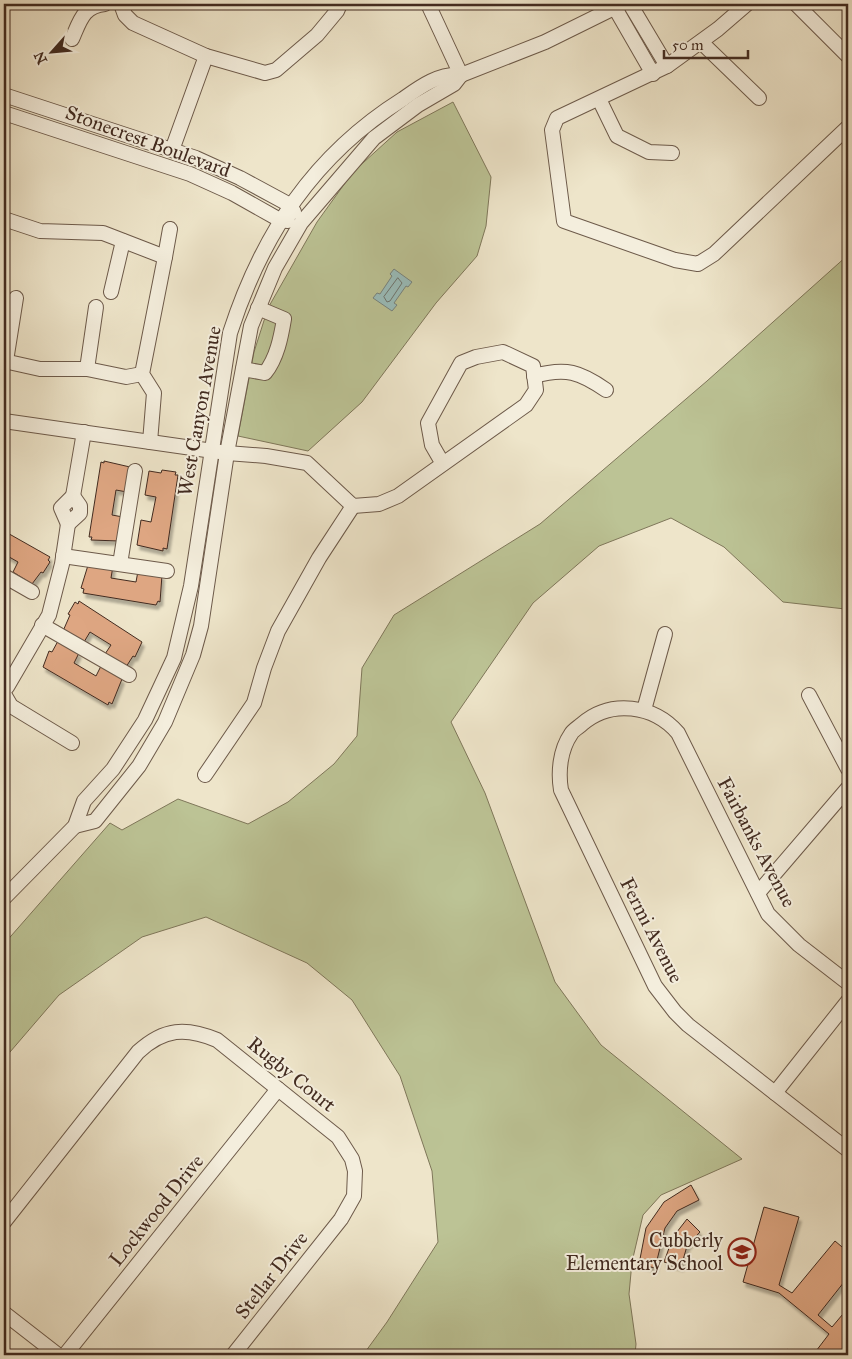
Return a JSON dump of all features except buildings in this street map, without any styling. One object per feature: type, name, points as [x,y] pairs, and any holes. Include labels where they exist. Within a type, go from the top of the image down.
[{"type":"street","points":[[72,39],[84,11],[91,6],[104,4]]},
{"type":"street","points":[[121,4],[125,15],[133,23],[206,56],[265,73],[276,70],[317,35],[337,11],[340,4]]},
{"type":"street","points":[[428,4],[461,75]]},
{"type":"street","points":[[630,4],[667,66]]},
{"type":"street","points":[[747,4],[701,42],[667,66],[557,118],[552,130],[564,221],[675,260],[698,264],[714,254],[848,127]]},
{"type":"street","points":[[796,4],[848,56]]},
{"type":"street","points":[[618,6],[653,74]]},
{"type":"street","name":"West Canyon Avenue","points":[[4,898],[75,826],[84,801],[113,769],[145,720],[174,658],[190,586],[230,332],[243,292],[280,220],[290,205],[331,156],[375,118],[423,86],[449,74],[461,75],[545,42],[618,6]]},
{"type":"street","points":[[701,42],[758,98]]},
{"type":"street","name":"Stonecrest Boulevard","points":[[172,150],[206,56]]},
{"type":"street","name":"West Canyon Avenue","points":[[75,826],[96,821],[139,766],[165,722],[193,655],[201,626],[227,453],[251,326],[275,268],[301,223],[374,138],[418,104],[454,84],[461,75]]},
{"type":"street","name":"Stonecrest Boulevard","points":[[4,95],[219,167],[290,205]]},
{"type":"street","points":[[599,99],[617,136],[650,152],[672,153]]},
{"type":"street","name":"Stonecrest Boulevard","points":[[4,113],[198,177],[232,193],[280,220],[301,223]]},
{"type":"street","points":[[290,205],[301,223]]},
{"type":"street","points":[[4,219],[40,231],[103,233],[165,257]]},
{"type":"street","points":[[150,442],[154,393],[142,374],[170,229]]},
{"type":"street","points":[[111,292],[123,241]]},
{"type":"street","points":[[16,298],[5,361],[40,368],[87,369],[126,377],[142,374]]},
{"type":"street","points":[[87,369],[96,307]]},
{"type":"street","points":[[243,369],[265,373],[271,366],[281,336],[284,319],[258,308]]},
{"type":"street","points":[[4,421],[227,453],[266,456],[307,464],[353,506],[379,504],[398,496],[526,405],[536,390],[533,366],[504,352],[476,357],[461,363],[428,423],[432,445],[442,464]]},
{"type":"street","points":[[534,376],[564,370],[586,376],[606,390]]},
{"type":"street","points":[[4,688],[7,688],[48,614],[63,556],[68,524],[61,508],[73,496],[84,432]]},
{"type":"street","points":[[120,564],[135,471]]},
{"type":"street","points":[[205,775],[254,703],[264,668],[278,631],[319,558],[353,506]]},
{"type":"street","points":[[63,556],[167,571]]},
{"type":"street","points":[[4,576],[32,592]]},
{"type":"street","points":[[42,625],[129,675]]},
{"type":"street","points":[[644,710],[665,634]]},
{"type":"street","points":[[4,694],[11,706],[72,743]]},
{"type":"street","points":[[809,695],[848,769]]},
{"type":"street","name":"Fermi Avenue","points":[[644,710],[624,707],[611,708],[590,717],[571,734],[561,759],[559,776],[561,790],[655,986],[688,1025],[848,1150]]},
{"type":"street","name":"Fairbanks Avenue","points":[[644,710],[670,724],[678,734],[768,914],[799,945],[848,983]]},
{"type":"street","points":[[758,893],[848,788]]},
{"type":"street","points":[[775,1092],[848,1001]]},
{"type":"street","name":"Rugby Court","points":[[4,1222],[138,1052],[148,1043],[180,1030],[201,1033],[217,1040],[338,1137],[352,1159],[356,1171],[354,1196],[341,1219]]},
{"type":"street","name":"Lockwood Drive","points":[[65,1355],[278,1089]]},
{"type":"street","name":"Stellar Drive","points":[[234,1355],[341,1219]]},
{"type":"street","points":[[4,1313],[58,1355]]},
{"type":"green space","points":[[453,102],[491,177],[486,226],[477,256],[436,303],[362,402],[308,451],[238,436],[254,352],[268,308],[317,222],[353,172],[397,132]]},
{"type":"green space","points":[[848,255],[848,613],[845,609],[783,602],[724,547],[671,518],[599,546],[533,603],[451,722],[485,793],[555,982],[601,1045],[742,1159],[661,1195],[643,1215],[632,1262],[629,1294],[636,1344],[635,1355],[363,1355],[387,1322],[438,1242],[432,1171],[400,1076],[352,1000],[307,963],[206,917],[142,937],[59,995],[4,1059],[4,944],[110,823],[122,830],[178,799],[248,824],[288,802],[334,764],[357,736],[362,668],[394,615],[540,524],[707,381]]},
{"type":"water","points":[[394,269],[412,282],[408,287],[406,286],[394,303],[397,305],[392,311],[373,298],[377,293],[380,294],[392,276],[390,274]]},
{"type":"place","name":"Cubberly Elementary School","points":[[742,1252]]}]
